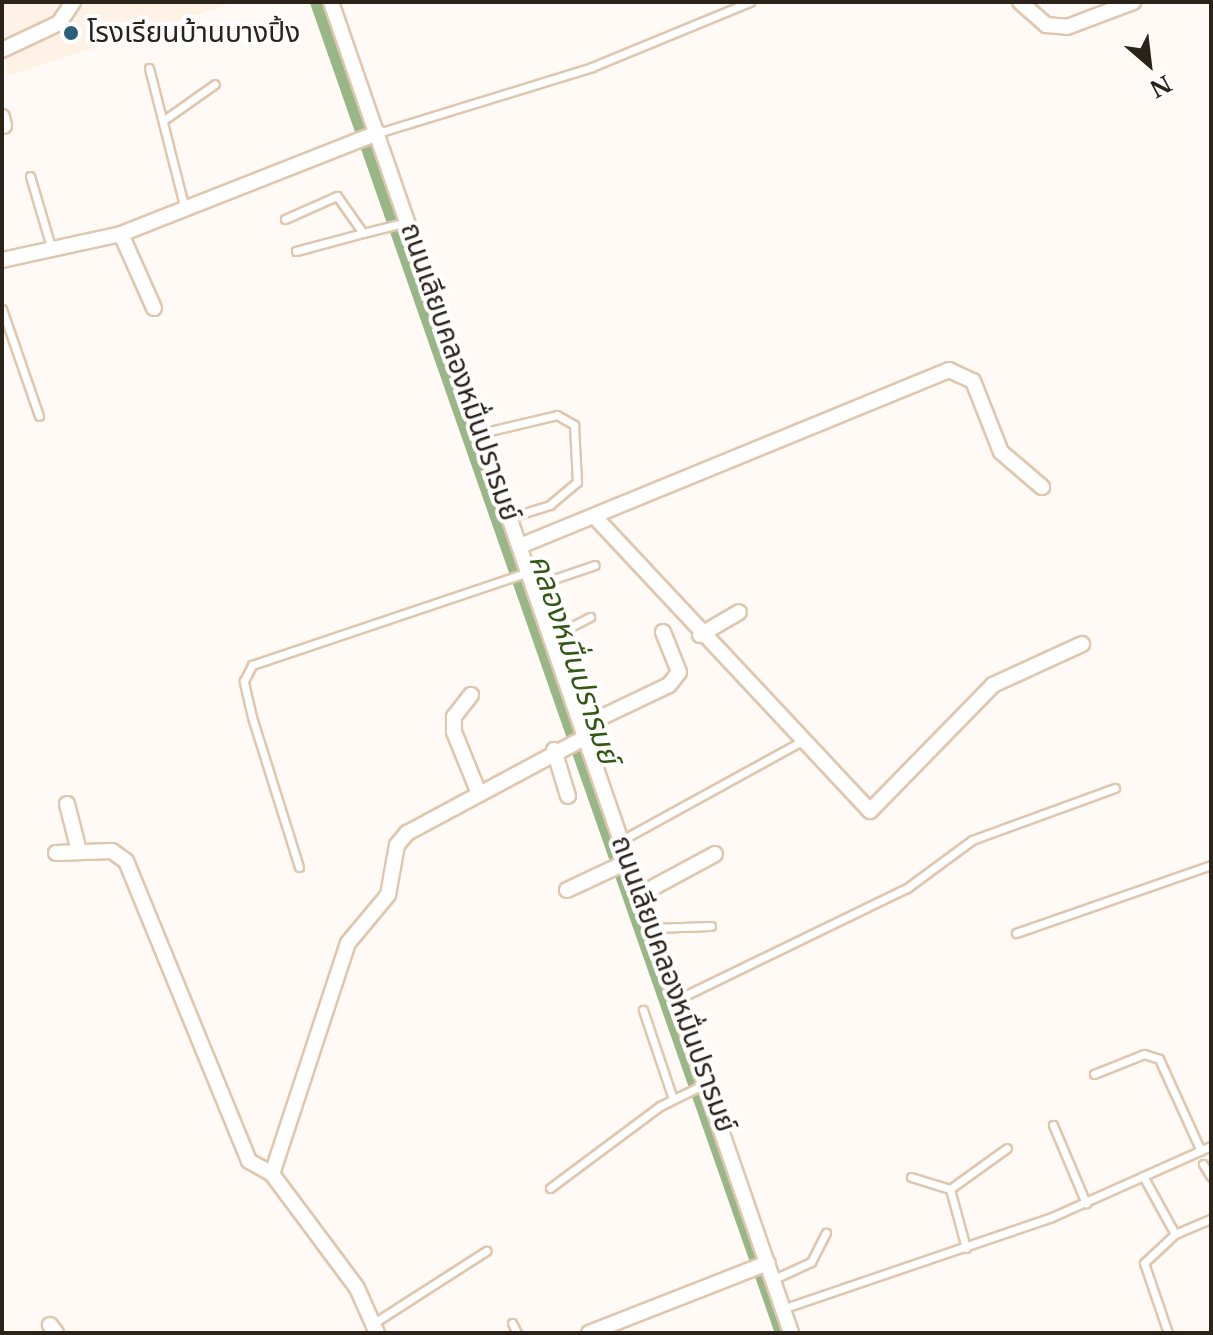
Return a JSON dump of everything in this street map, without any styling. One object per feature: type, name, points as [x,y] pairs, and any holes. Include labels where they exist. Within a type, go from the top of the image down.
[{"type":"street","points":[[2,50],[59,23],[73,2]]},
{"type":"street","name":"ถนนเลียบคลองหมื่นปรารมย์","points":[[331,2],[403,224],[511,517],[520,546],[522,578],[551,637],[622,840],[620,866],[641,894],[791,1333]]},
{"type":"street","points":[[1020,2],[1046,25],[1067,27],[1133,2]]},
{"type":"street","points":[[2,260],[121,234],[186,212],[373,136]]},
{"type":"street","points":[[121,234],[154,308]]},
{"type":"street","points":[[520,546],[949,370],[973,381],[1001,452],[1042,487]]},
{"type":"street","points":[[594,516],[700,635],[724,651],[802,741],[870,811],[993,685],[1082,644]]},
{"type":"street","points":[[700,635],[739,612]]},
{"type":"street","points":[[272,1174],[348,943],[394,885],[397,845],[422,821],[669,685],[679,672],[663,632]]},
{"type":"street","points":[[471,695],[454,717],[454,732],[478,791]]},
{"type":"street","points":[[558,748],[568,796]]},
{"type":"street","points":[[67,804],[79,851]]},
{"type":"street","points":[[56,853],[112,851],[126,861],[249,1161],[272,1174],[377,1327]]},
{"type":"street","points":[[641,894],[715,854]]},
{"type":"street","points":[[567,890],[620,866]]},
{"type":"street","points":[[589,1333],[768,1263]]},
{"type":"lane","points":[[373,136],[592,67],[750,2]]},
{"type":"lane","points":[[149,68],[186,212]]},
{"type":"lane","points":[[164,120],[215,84]]},
{"type":"lane","points":[[30,176],[51,247]]},
{"type":"lane","points":[[285,219],[337,196],[363,233]]},
{"type":"lane","points":[[296,251],[403,224]]},
{"type":"lane","points":[[2,309],[39,416]]},
{"type":"lane","points":[[479,434],[557,415],[574,425],[577,482],[550,505],[511,517]]},
{"type":"lane","points":[[299,867],[252,717],[244,681],[252,665],[522,578],[595,565]]},
{"type":"lane","points":[[551,637],[590,617]]},
{"type":"lane","points":[[622,840],[802,741]]},
{"type":"lane","points":[[678,999],[907,888],[972,840],[1115,788]]},
{"type":"lane","points":[[1016,933],[1211,865]]},
{"type":"lane","points":[[653,928],[711,926]]},
{"type":"lane","points":[[643,1010],[673,1099]]},
{"type":"lane","points":[[1094,1074],[1144,1054],[1159,1059],[1201,1151]]},
{"type":"lane","points":[[550,1188],[673,1099],[705,1083]]},
{"type":"lane","points":[[1053,1125],[1086,1203]]},
{"type":"lane","points":[[782,1309],[966,1248],[1086,1203],[1211,1146]]},
{"type":"lane","points":[[950,1189],[1007,1148]]},
{"type":"lane","points":[[1203,1164],[1211,1177]]},
{"type":"lane","points":[[1143,1176],[1175,1234]]},
{"type":"lane","points":[[911,1177],[950,1189]]},
{"type":"lane","points":[[950,1189],[966,1248]]},
{"type":"lane","points":[[1168,1333],[1144,1263],[1175,1234],[1211,1219]]},
{"type":"lane","points":[[774,1279],[811,1262],[826,1233]]},
{"type":"lane","points":[[377,1327],[486,1251]]},
{"type":"lane","points":[[512,1323],[517,1333]]},
{"type":"shaded area","name":"โรงเรียนบ้านบางปิ้ง","points":[[2,2],[236,2],[7,76]]},
{"type":"waterway","name":"คลองหมื่นปรารมย์","points":[[317,2],[782,1333]]},
{"type":"place","name":"โรงเรียนบ้านบางปิ้ง","points":[[71,33]]}]
